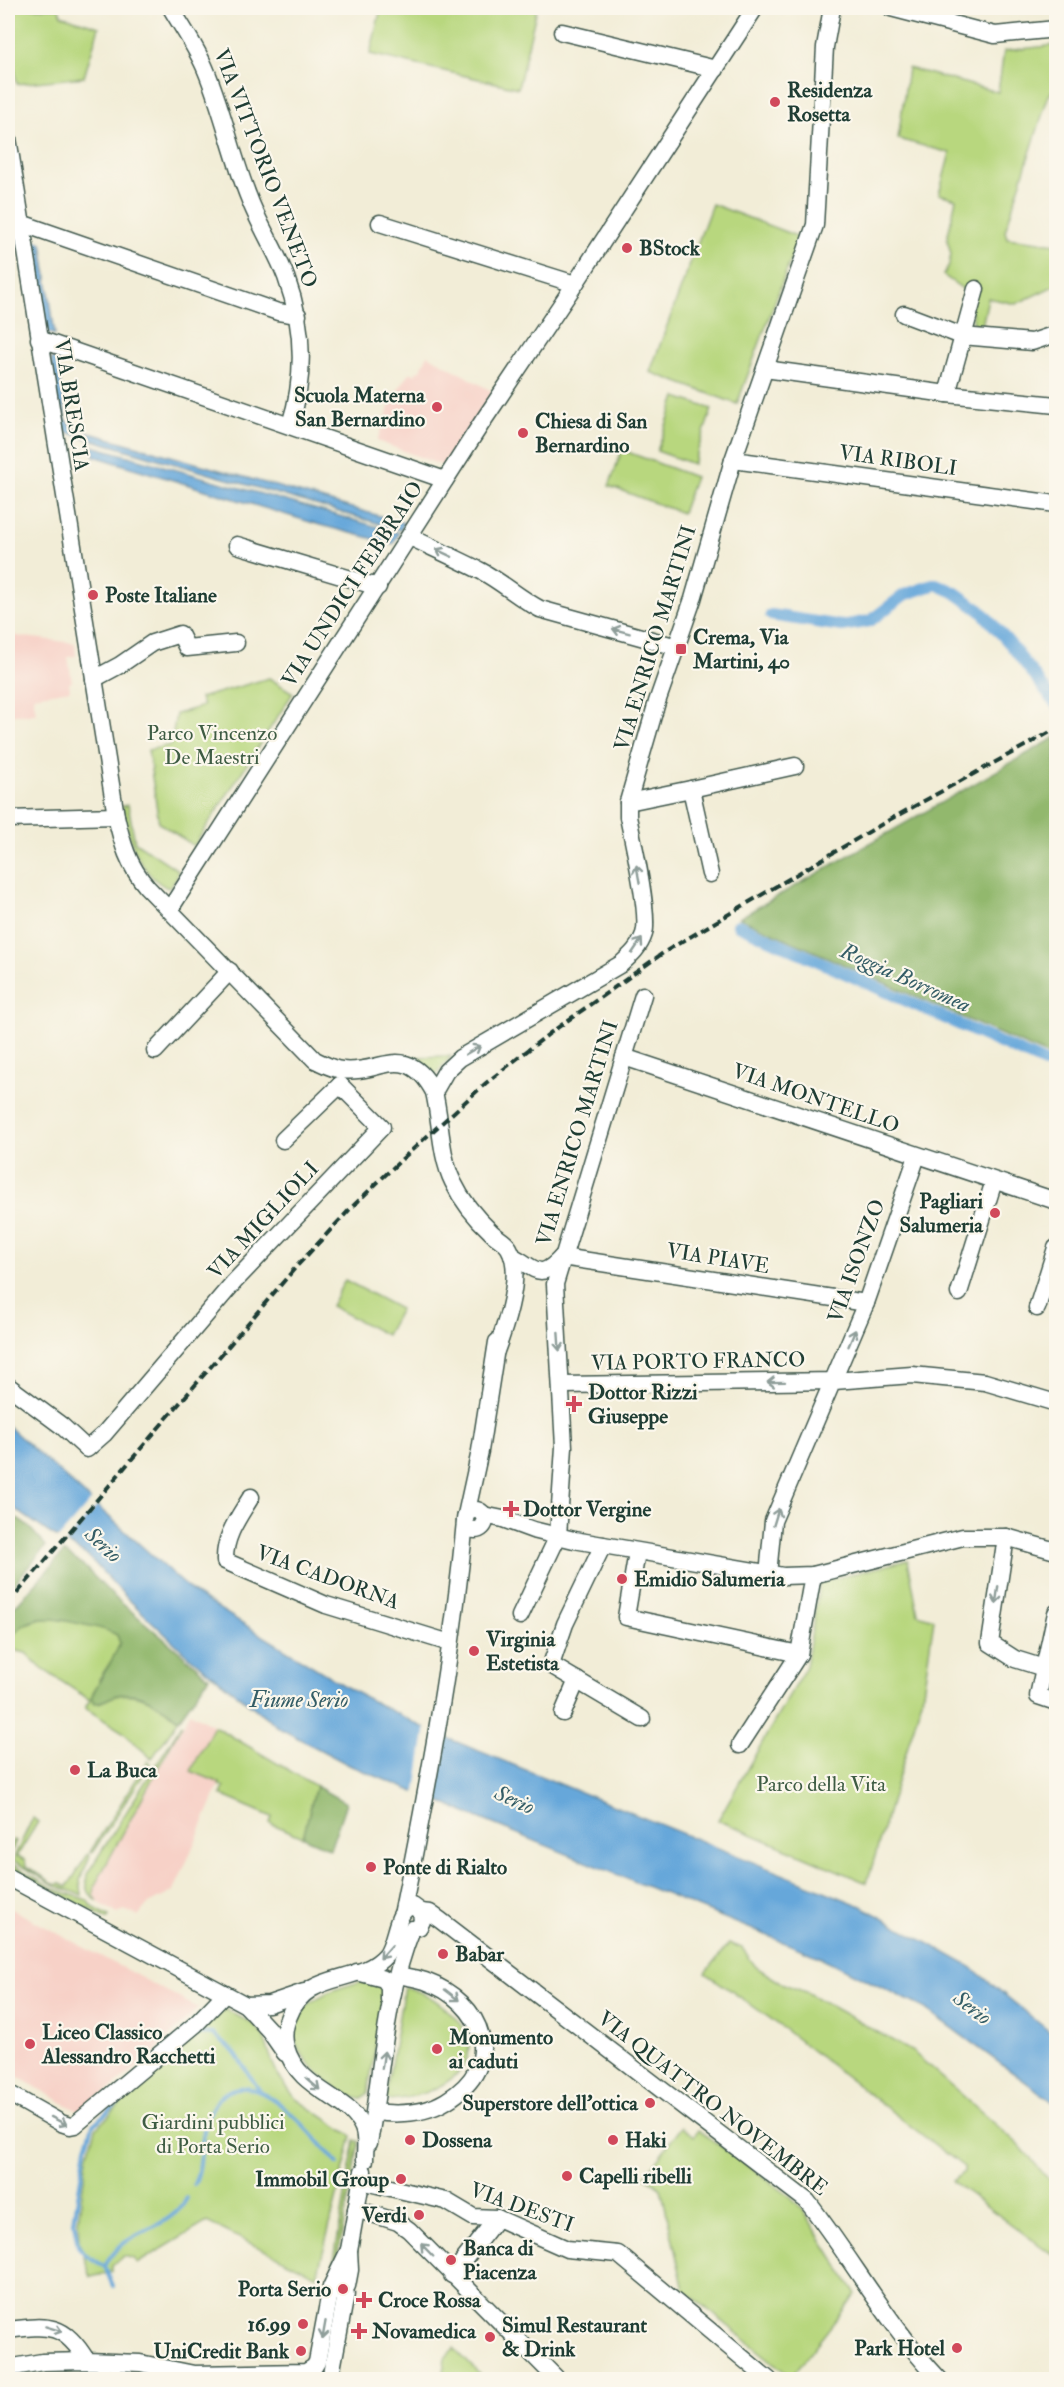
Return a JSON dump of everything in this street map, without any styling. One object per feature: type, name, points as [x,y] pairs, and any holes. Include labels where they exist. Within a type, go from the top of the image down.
[{"type":"street","name":"VIA VITTORIO VENETO","points":[[171,8],[205,67],[249,199],[285,276],[298,315],[301,329],[301,370],[297,401],[290,425]]},
{"type":"street","name":"VIA UNDICI FEBBRAIO","points":[[170,909],[445,480],[754,8]]},
{"type":"street","name":"VIA ENRICO MARTINI","points":[[434,1092],[446,1071],[460,1058],[626,960],[640,945],[646,925],[629,824],[628,802],[733,460],[814,225],[825,47],[832,8]]},
{"type":"street","points":[[891,8],[994,35],[1056,29]]},
{"type":"street","points":[[562,32],[716,69]]},
{"type":"street","name":"VIA BRESCIA","points":[[8,138],[116,816],[124,851],[130,864],[147,887],[315,1060],[331,1068],[342,1078]]},
{"type":"street","points":[[381,223],[575,284]]},
{"type":"street","name":"VIA VITTORIO VENETO","points":[[21,224],[278,312],[298,315]]},
{"type":"street","points":[[947,394],[975,289]]},
{"type":"street","points":[[904,314],[962,336],[1032,342],[1056,334]]},
{"type":"street","points":[[39,339],[445,480]]},
{"type":"street","points":[[765,369],[947,394],[1056,405]]},
{"type":"street","name":"VIA RIBOLI","points":[[733,460],[1056,504]]},
{"type":"street","points":[[410,537],[482,571],[540,609],[677,647]]},
{"type":"street","points":[[237,545],[378,587]]},
{"type":"street","points":[[94,679],[120,665],[152,643],[180,634],[187,648],[236,643]]},
{"type":"street","points":[[628,802],[795,766]]},
{"type":"street","points":[[691,789],[710,874]]},
{"type":"street","points":[[8,819],[116,816]]},
{"type":"street","points":[[155,1051],[230,971]]},
{"type":"street","name":"VIA ENRICO MARTINI","points":[[558,1536],[564,1447],[555,1284],[643,995]]},
{"type":"street","name":"VIA MONTELLO","points":[[624,1057],[1056,1202]]},
{"type":"street","points":[[342,1078],[386,1063],[402,1063],[415,1070],[429,1083],[434,1092],[448,1167],[453,1182],[465,1202],[494,1235],[502,1240],[512,1256],[535,1270],[543,1272],[549,1270],[562,1257]]},
{"type":"street","name":"VIA MIGLIOLI","points":[[8,1386],[63,1425],[87,1449],[104,1434],[234,1282],[382,1127],[342,1078],[283,1140]]},
{"type":"street","name":"VIA ISONZO","points":[[768,1575],[773,1521],[866,1303],[917,1156]]},
{"type":"street","points":[[958,1293],[994,1181]]},
{"type":"street","points":[[8,2368],[34,2363],[87,2361],[194,2374],[309,2376],[319,2358],[342,2287],[350,2270],[349,2250],[376,2106],[388,2019],[412,1918],[415,1855],[450,1644],[475,1520],[480,1451],[496,1351],[502,1269],[500,1249],[494,1235]]},
{"type":"street","points":[[1037,1308],[1050,1287],[1056,1248]]},
{"type":"street","points":[[496,1351],[506,1323],[513,1279],[512,1256]]},
{"type":"street","name":"VIA PIAVE","points":[[562,1257],[866,1303]]},
{"type":"street","points":[[513,1279],[531,1277],[555,1284]]},
{"type":"street","points":[[834,1381],[912,1375],[975,1381],[1056,1403]]},
{"type":"street","name":"VIA PORTO FRANCO","points":[[562,1385],[834,1381]]},
{"type":"street","name":"VIA CADORNA","points":[[252,1497],[230,1532],[225,1549],[225,1561],[326,1605],[450,1644]]},
{"type":"street","points":[[475,1520],[768,1575],[813,1575],[963,1537],[1005,1537],[1056,1551]]},
{"type":"street","points":[[520,1616],[558,1536]]},
{"type":"street","points":[[1005,1537],[990,1643],[1015,1659],[1044,1668]]},
{"type":"street","points":[[603,1545],[565,1624],[551,1665],[642,1719]]},
{"type":"street","points":[[637,1552],[626,1617],[800,1654]]},
{"type":"street","points":[[740,1745],[800,1654],[813,1575]]},
{"type":"street","points":[[1056,1613],[1038,1696],[1056,1702]]},
{"type":"street","points":[[563,1713],[577,1680]]},
{"type":"street","points":[[8,1877],[246,2005],[269,2030],[290,2061],[320,2091],[354,2116],[362,2127],[366,2141],[365,2160]]},
{"type":"street","points":[[246,2005],[269,2004],[304,1992],[334,1978],[357,1972],[384,1957],[412,1918]]},
{"type":"street","name":"VIA QUATTRO NOVEMBRE","points":[[412,1918],[446,1924],[807,2200],[832,2233],[894,2327],[940,2379]]},
{"type":"street","points":[[357,1972],[380,1977],[389,1986],[388,2019]]},
{"type":"street","points":[[339,2103],[376,2106],[404,2114],[446,2101],[467,2084],[483,2056],[481,2031],[464,2005],[444,1989],[423,1980],[398,1975]]},
{"type":"street","points":[[290,2061],[285,2043],[285,2024],[290,2011],[304,1992]]},
{"type":"street","points":[[8,2092],[64,2124],[75,2125],[196,2024],[225,1994]]},
{"type":"street","name":"VIA DESTI","points":[[361,2181],[447,2201],[473,2217],[497,2218],[567,2249],[618,2254],[769,2379]]},
{"type":"street","points":[[356,2209],[398,2222],[409,2230],[558,2379]]},
{"type":"street","points":[[452,2275],[497,2218]]},
{"type":"street","points":[[330,2379],[342,2287]]},
{"type":"street","points":[[8,2330],[42,2326],[59,2329],[73,2340],[87,2361]]},
{"type":"street","points":[[171,2379],[176,2376],[194,2374]]},
{"type":"shaded area","name":"Scuola Materna San Bernardino","points":[[428,355],[495,393],[462,441],[460,440],[441,465],[377,441],[393,397],[411,372],[415,375],[417,371],[419,372]]},
{"type":"shaded area","points":[[8,635],[75,643],[76,656],[68,657],[72,682],[69,683],[70,690],[33,696],[36,714],[8,714]]},
{"type":"shaded area","points":[[190,1712],[243,1743],[224,1787],[219,1786],[174,1891],[147,1905],[138,1916],[124,1910],[118,1914],[98,1902],[94,1895],[95,1885]]},
{"type":"shaded area","points":[[8,1907],[198,2008],[154,2052],[81,2113],[8,2071]]},
{"type":"green space","points":[[8,8],[59,8],[61,15],[99,27],[84,77],[17,84],[13,59],[8,59]]},
{"type":"green space","points":[[381,8],[537,8],[518,88],[370,54]]},
{"type":"green space","points":[[1056,45],[1056,92],[1052,91],[1048,97],[1005,231],[1007,238],[1056,244],[1056,285],[1016,304],[988,298],[982,326],[974,324],[967,292],[943,275],[949,265],[951,254],[947,239],[956,199],[939,194],[950,153],[898,139],[908,68],[998,92],[1004,51]]},
{"type":"green space","points":[[712,204],[799,237],[737,404],[650,372]]},
{"type":"green space","points":[[676,397],[712,409],[693,464],[657,451]]},
{"type":"green space","points":[[622,450],[695,477],[682,513],[609,486]]},
{"type":"green space","name":"Parco Vincenzo De Maestri","points":[[269,678],[293,693],[194,846],[159,823],[148,750],[171,745],[176,714],[203,706],[200,698]]},
{"type":"green space","points":[[1056,737],[1056,1059],[739,918]]},
{"type":"green space","points":[[128,805],[135,842],[178,870],[177,878],[168,888],[149,874],[136,853],[122,806]]},
{"type":"green space","points":[[451,1056],[435,1076],[418,1060],[409,1057]]},
{"type":"green space","points":[[345,1280],[400,1309],[386,1335],[331,1306]]},
{"type":"green space","points":[[8,1512],[29,1527],[46,1546],[8,1591]]},
{"type":"green space","points":[[64,1552],[85,1567],[112,1595],[209,1677],[179,1719],[150,1700],[135,1695],[118,1695],[95,1703],[91,1698],[120,1643],[117,1635],[113,1633],[63,1620],[43,1619],[25,1625],[8,1642],[8,1614]]},
{"type":"green space","name":"Parco della Vita","points":[[908,1560],[918,1614],[934,1619],[922,1699],[867,1883],[718,1820],[806,1666],[820,1582]]},
{"type":"green space","points":[[49,1618],[105,1628],[117,1635],[120,1643],[116,1654],[99,1679],[99,1703],[121,1695],[141,1697],[179,1719],[153,1757],[151,1758],[123,1732],[85,1708],[90,1700],[41,1668],[26,1653],[13,1650],[8,1652],[11,1637],[15,1631],[34,1621]]},
{"type":"green space","points":[[182,1724],[95,1885],[94,1895],[98,1902],[88,1890],[87,1874]]},
{"type":"green space","points":[[214,1726],[316,1786],[303,1837],[270,1823],[272,1817],[221,1795],[224,1787],[219,1785],[220,1783],[191,1771]]},
{"type":"green space","points":[[148,1761],[151,1763],[92,1853],[90,1852]]},
{"type":"green space","points":[[316,1786],[346,1803],[330,1849],[303,1837]]},
{"type":"green space","points":[[33,1818],[38,1822],[17,1856],[25,1860],[26,1866],[56,1885],[59,1883],[67,1887],[88,1854],[90,1856],[80,1880],[82,1895],[56,1886],[14,1861]]},
{"type":"green space","points":[[13,1840],[16,1841],[10,1855],[12,1864],[54,1889],[87,1900],[91,1906],[109,1916],[107,1919],[10,1868],[7,1858]]},
{"type":"green space","points":[[729,1943],[742,1948],[756,1967],[781,1983],[808,1993],[913,2052],[1018,2144],[1056,2188],[1056,2257],[952,2181],[964,2172],[964,2167],[771,2019],[706,1973]]},
{"type":"green space","points":[[365,1981],[384,1988],[368,2093],[361,2099],[343,2092],[318,2073],[302,2054],[295,2038],[295,2024],[301,2012],[312,2001],[346,1986]]},
{"type":"green space","points":[[404,1987],[421,1992],[435,2000],[461,2026],[469,2043],[467,2059],[458,2073],[444,2084],[406,2098],[385,2100]]},
{"type":"green space","name":"Giardini pubblici di Porta Serio","points":[[216,2004],[256,2026],[263,2036],[277,2074],[296,2099],[352,2136],[317,2276],[207,2222],[138,2263],[132,2258],[123,2256],[112,2266],[112,2272],[91,2277],[79,2242],[78,2222],[87,2157],[96,2129]]},
{"type":"green space","points":[[681,2127],[694,2136],[698,2130],[791,2197],[803,2210],[856,2294],[791,2377],[684,2290],[661,2188],[645,2176]]},
{"type":"green space","points":[[355,2140],[359,2141],[338,2255],[333,2265]]},
{"type":"green space","points":[[454,2348],[484,2379],[442,2379],[445,2358]]},
{"type":"water","points":[[31,239],[42,243],[55,335],[46,332]]},
{"type":"water","points":[[51,359],[57,359],[66,419],[73,428],[404,523],[401,530],[66,432],[60,422]]},
{"type":"water","points":[[93,446],[399,533],[393,544],[320,525],[94,456]]},
{"type":"water","name":"Fiume Serio","points":[[8,1426],[195,1594],[353,1691],[432,1732],[861,1906],[971,1967],[1056,2037],[1056,2104],[924,2008],[820,1957],[351,1766],[281,1729],[186,1654],[128,1599],[88,1556],[8,1504]]},
{"type":"pier","points":[[94,1497],[100,1503],[64,1545],[56,1541]]},
{"type":"pier","points":[[426,1726],[446,1734],[435,1804],[415,1796]]},
{"type":"waterway","points":[[771,615],[842,626],[870,621],[904,595],[936,584],[954,592],[981,611],[1011,645],[1056,704]]},
{"type":"waterway","name":"Roggia Borromea","points":[[738,925],[1056,1068]]},
{"type":"waterway","points":[[195,2033],[213,2034],[234,2052],[260,2091]]},
{"type":"waterway","points":[[105,2267],[85,2254],[78,2246],[74,2222],[86,2147],[93,2125],[159,2065]]},
{"type":"waterway","points":[[194,2184],[208,2116],[222,2096],[238,2088],[257,2090],[275,2101],[294,2116],[338,2164]]},
{"type":"waterway","points":[[113,2286],[105,2267],[112,2255],[132,2238],[168,2218],[187,2198]]},
{"type":"railway","points":[[8,1604],[296,1267],[352,1207],[486,1083],[550,1033],[666,951],[889,820],[1056,729]]},
{"type":"place","name":"Residenza Rosetta","points":[[775,102]]},
{"type":"place","name":"BStock","points":[[627,248]]},
{"type":"place","name":"Scuola Materna San Bernardino","points":[[437,407]]},
{"type":"place","name":"Chiesa di San Bernardino","points":[[523,433]]},
{"type":"place","name":"Poste Italiane","points":[[93,595]]},
{"type":"place","name":"Crema, Via Martini, 40","points":[[681,649]]},
{"type":"place","name":"Pagliari Salumeria","points":[[995,1213]]},
{"type":"place","name":"Dottor Rizzi Giuseppe","points":[[574,1404]]},
{"type":"place","name":"Dottor Vergine","points":[[511,1509]]},
{"type":"place","name":"Emidio Salumeria","points":[[622,1579]]},
{"type":"place","name":"Virginia Estetista","points":[[474,1651]]},
{"type":"place","name":"La Buca","points":[[75,1770]]},
{"type":"place","name":"Ponte di Rialto","points":[[371,1867]]},
{"type":"place","name":"Babar","points":[[443,1954]]},
{"type":"place","name":"Liceo Classico Alessandro Racchetti","points":[[30,2044]]},
{"type":"place","name":"Monumento ai caduti","points":[[437,2049]]},
{"type":"place","name":"Superstore dell'ottica","points":[[650,2103]]},
{"type":"place","name":"Dossena","points":[[410,2140]]},
{"type":"place","name":"Haki","points":[[613,2140]]},
{"type":"place","name":"Capelli ribelli","points":[[567,2176]]},
{"type":"place","name":"Immobil Group","points":[[401,2179]]},
{"type":"place","name":"Verdi","points":[[419,2215]]},
{"type":"place","name":"Banca di Piacenza","points":[[451,2260]]},
{"type":"place","name":"Porta Serio","points":[[343,2289]]},
{"type":"place","name":"Croce Rossa","points":[[364,2300]]},
{"type":"place","name":"16.99","points":[[303,2324]]},
{"type":"place","name":"Novamedica","points":[[359,2331]]},
{"type":"place","name":"Simul Restaurant & Drink","points":[[490,2337]]},
{"type":"place","name":"Park Hotel","points":[[957,2348]]},
{"type":"place","name":"UniCredit Bank","points":[[301,2351]]},
{"type":"water label","name":"Serio","points":[[104,1544]]},
{"type":"water label","name":"Serio","points":[[515,1799]]},
{"type":"water label","name":"Serio","points":[[973,2007]]}]
